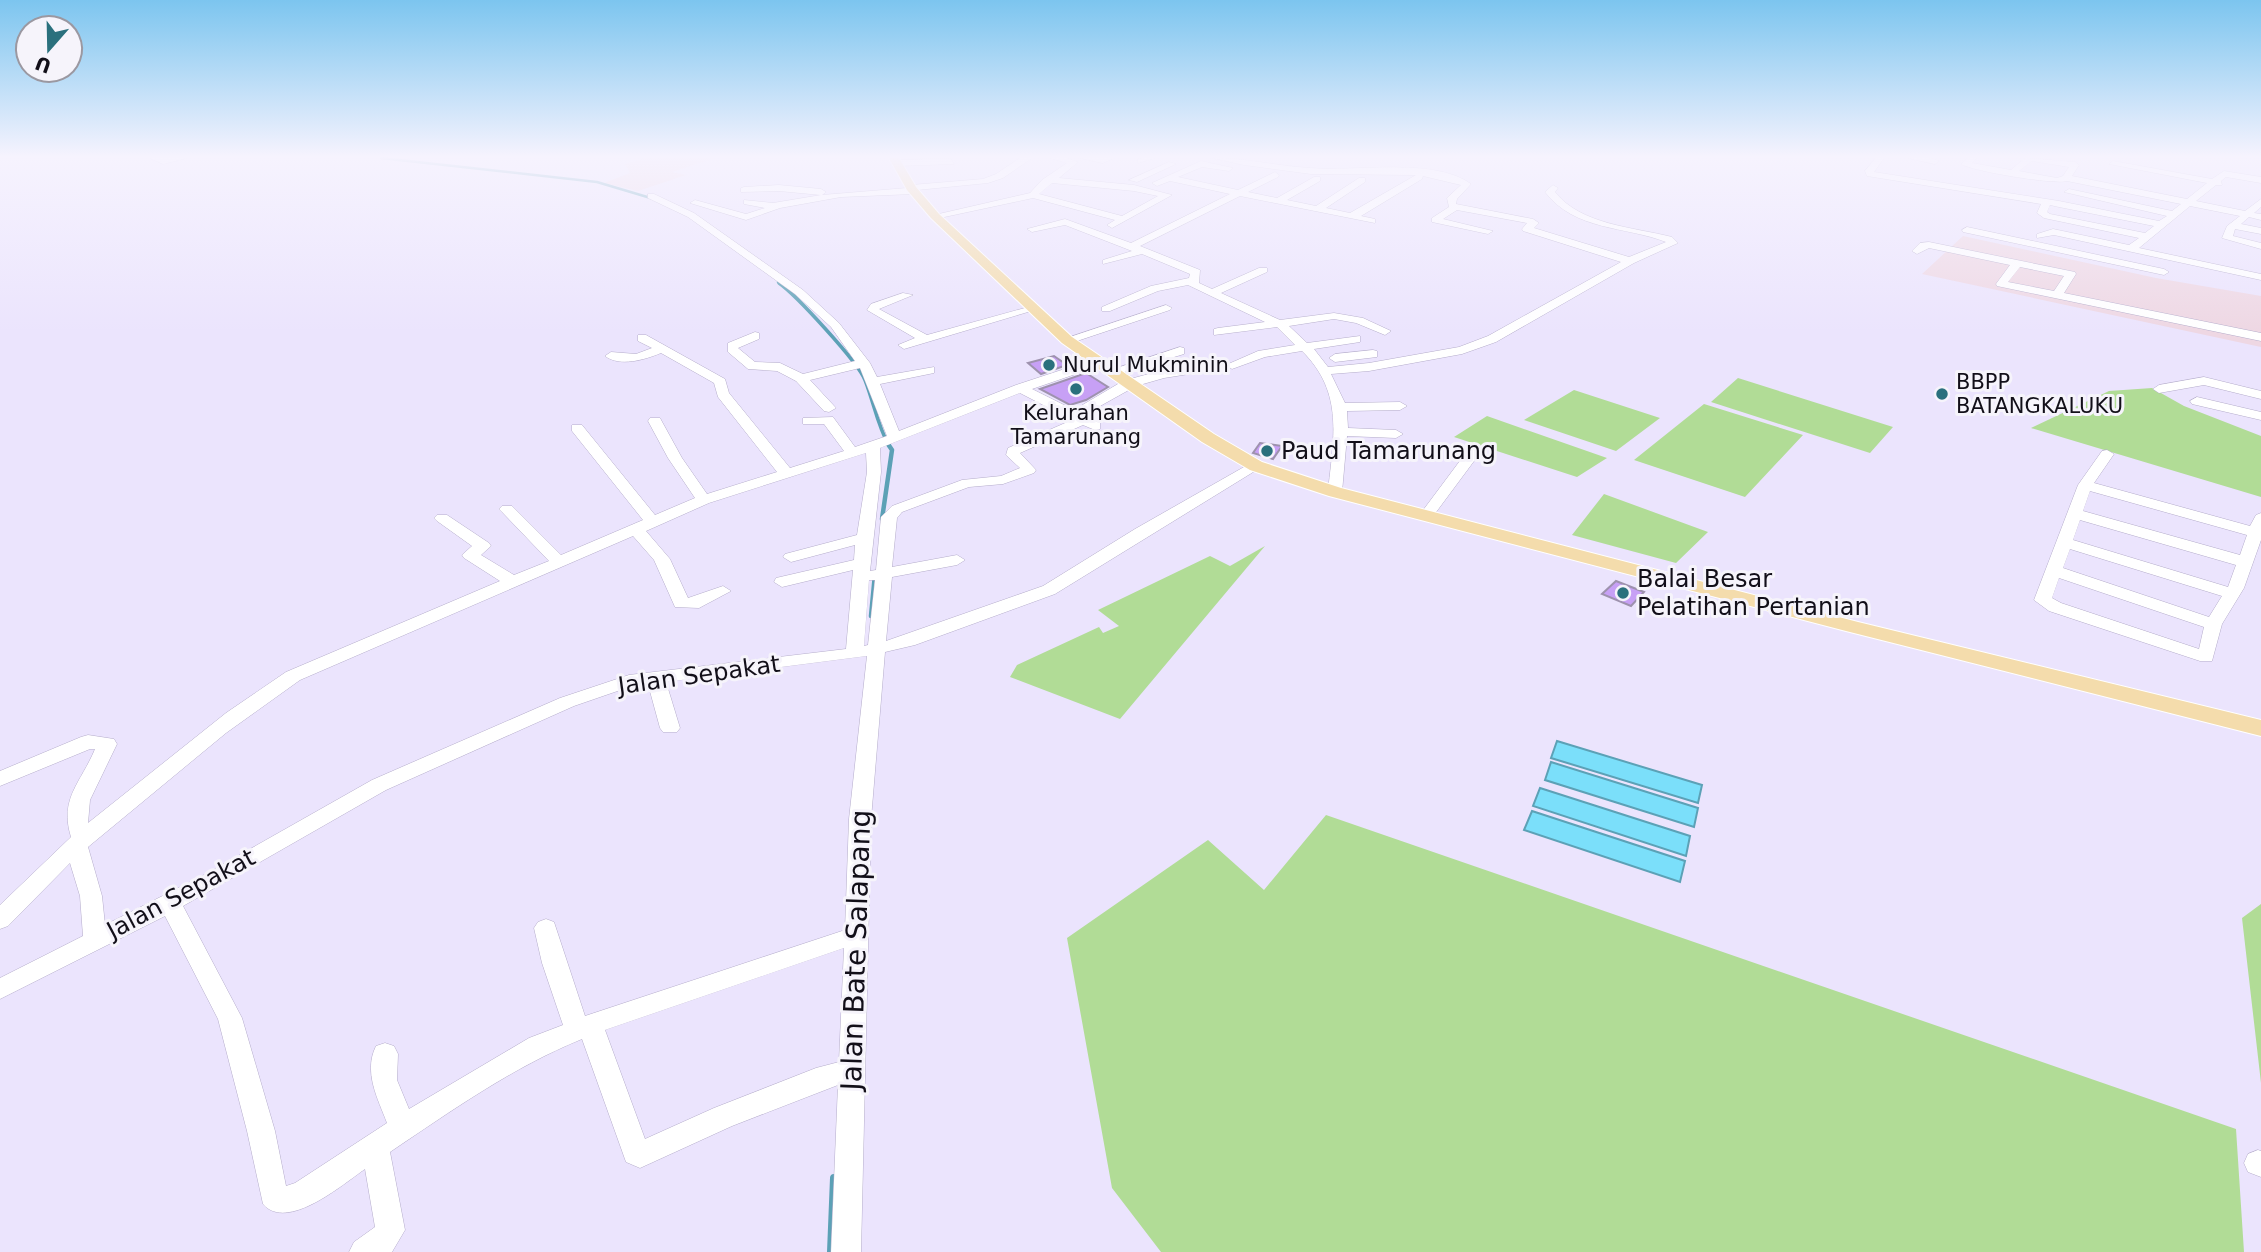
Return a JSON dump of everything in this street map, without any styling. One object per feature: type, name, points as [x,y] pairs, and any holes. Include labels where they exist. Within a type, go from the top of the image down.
[{"type":"main road","points":[[935,216],[1068,340],[1129,385],[1256,466],[1335,492],[1426,516],[1853,627],[2261,728]]},
{"type":"street","points":[[693,216],[739,252],[802,294],[835,325],[871,382],[883,442],[874,472],[864,538],[871,573]]},
{"type":"street","points":[[1116,216],[1124,219]]},
{"type":"street","points":[[1112,225],[1129,216]]},
{"type":"street","points":[[1107,262],[1195,216]]},
{"type":"street","points":[[1355,216],[1372,220]]},
{"type":"street","points":[[1440,216],[1435,220],[1488,231]]},
{"type":"street","points":[[1506,216],[1534,223],[1527,229],[1630,261]]},
{"type":"street","points":[[1321,365],[1390,364],[1462,350],[1503,333],[1630,261],[1674,242],[1584,216]]},
{"type":"street","points":[[2050,216],[2146,236]]},
{"type":"street","points":[[2120,216],[2159,224]]},
{"type":"street","points":[[2131,249],[2170,216]]},
{"type":"street","points":[[2244,216],[2227,237],[2261,246]]},
{"type":"street","points":[[1032,229],[1072,223],[1196,272],[1193,281]]},
{"type":"street","points":[[2234,226],[2261,231]]},
{"type":"street","points":[[1967,228],[2161,273],[2187,262]]},
{"type":"street","points":[[2041,236],[2053,232],[2261,278]]},
{"type":"street","points":[[1633,241],[1658,249]]},
{"type":"street","points":[[1917,251],[1927,245],[2071,274],[2057,295]]},
{"type":"street","points":[[2018,262],[2001,284],[2261,337]]},
{"type":"street","points":[[1212,293],[1263,270]]},
{"type":"street","points":[[1106,309],[1155,288],[1193,281],[1212,293],[1281,325],[1321,365],[1340,407],[1341,432],[1335,492]]},
{"type":"street","points":[[908,295],[875,306],[873,310],[926,338]]},
{"type":"street","points":[[1068,340],[1166,307]]},
{"type":"street","points":[[904,345],[1032,309]]},
{"type":"street","points":[[1219,332],[1339,316],[1359,320],[1385,331]]},
{"type":"street","points":[[755,336],[737,343],[732,349],[752,366],[780,367],[801,379],[829,408]]},
{"type":"street","points":[[642,338],[720,382],[723,394],[786,473]]},
{"type":"street","points":[[1233,365],[1262,354],[1356,340]]},
{"type":"street","points":[[611,356],[637,358],[662,349]]},
{"type":"street","points":[[0,920],[79,841],[270,690],[318,664],[704,500],[883,442],[1021,388],[1181,351]]},
{"type":"street","points":[[1321,365],[1373,354]]},
{"type":"street","points":[[801,379],[858,364]]},
{"type":"street","points":[[871,573],[892,513],[967,483],[1003,480],[1029,470],[1013,452],[1084,420],[1129,385],[1163,373],[1214,366]]},
{"type":"street","points":[[871,382],[930,370]]},
{"type":"street","points":[[2160,389],[2204,382],[2261,395]]},
{"type":"street","points":[[1021,388],[1084,420]]},
{"type":"street","points":[[2197,401],[2261,416]]},
{"type":"street","points":[[1340,407],[1400,406]]},
{"type":"street","points":[[808,421],[828,420],[852,452]]},
{"type":"street","points":[[655,421],[675,458],[704,500]]},
{"type":"street","points":[[577,428],[643,524],[681,603],[693,604],[723,592]]},
{"type":"street","points":[[1341,432],[1395,434]]},
{"type":"street","points":[[1426,516],[1473,453]]},
{"type":"street","points":[[2085,485],[2258,526],[2233,594],[2213,624],[2206,657],[2176,649],[2043,600],[2085,485],[2107,454]]},
{"type":"street","name":"Jalan Sepakat","points":[[0,989],[95,938],[170,904],[379,785],[567,702],[629,681],[864,651],[909,641],[1049,590],[1141,532],[1256,466]]},
{"type":"street","points":[[507,509],[558,561]]},
{"type":"street","points":[[2075,513],[2245,562]]},
{"type":"street","points":[[442,518],[483,546],[470,555],[512,581]]},
{"type":"street","points":[[791,556],[864,538]]},
{"type":"street","points":[[2063,542],[2233,594]]},
{"type":"street","points":[[782,582],[871,573],[957,560]]},
{"type":"street","points":[[2119,593],[2134,564]]},
{"type":"street","points":[[2055,571],[2213,624]]},
{"type":"street","name":"Jalan Bate Salapang","points":[[846,1252],[839,1073],[847,938],[860,819],[864,651],[871,573]]},
{"type":"street","points":[[655,677],[670,728]]},
{"type":"street","points":[[0,779],[88,742],[107,744],[97,769],[79,794],[76,822],[91,896],[95,938]]},
{"type":"street","points":[[170,904],[230,1018],[261,1131],[274,1194],[279,1201],[302,1195],[491,1072],[538,1046],[583,1027],[847,938]]},
{"type":"street","points":[[546,928],[554,963],[636,1153],[640,1155],[723,1116],[839,1073]]},
{"type":"street","points":[[384,1054],[384,1080],[403,1129]]},
{"type":"street","points":[[364,1252],[376,1247],[390,1230],[375,1148]]},
{"type":"shaded area","points":[[1963,236],[2156,278],[2261,296],[2261,347],[1922,274]]},
{"type":"green space","points":[[1738,378],[1893,427],[1870,453],[1711,402]]},
{"type":"green space","points":[[2152,388],[2184,406],[2261,436],[2261,497],[2031,428],[2109,391]]},
{"type":"green space","points":[[1574,390],[1660,418],[1616,451],[1524,420]]},
{"type":"green space","points":[[1704,404],[1803,435],[1745,497],[1634,460]]},
{"type":"green space","points":[[1487,416],[1607,458],[1577,477],[1454,437]]},
{"type":"green space","points":[[1604,494],[1708,532],[1676,563],[1572,535]]},
{"type":"green space","points":[[1265,546],[1120,719],[1010,677],[1017,665],[1099,627],[1103,633],[1119,626],[1098,610],[1210,556],[1230,566]]},
{"type":"green space","points":[[1326,815],[2236,1129],[2244,1252],[1161,1252],[1112,1188],[1067,938],[1208,840],[1264,890]]},
{"type":"green space","points":[[2261,904],[2261,1083],[2242,918]]},
{"type":"water","points":[[1557,741],[1702,785],[1698,803],[1551,758]]},
{"type":"water","points":[[1551,762],[1698,808],[1694,827],[1545,780]]},
{"type":"water","points":[[1540,788],[1690,836],[1686,856],[1533,806]]},
{"type":"water","points":[[1532,811],[1685,861],[1680,882],[1524,830]]},
{"type":"building","name":"Nurul Mukminin","points":[[1054,356],[1067,365],[1041,374],[1028,363]]},
{"type":"building","name":"Kelurahan Tamarunang","points":[[1086,373],[1108,387],[1086,400],[1070,405],[1040,389]]},
{"type":"building","name":"Paud Tamarunang","points":[[1260,443],[1282,446],[1273,459],[1253,453]]},
{"type":"building","name":"Balai Besar Pelatihan Pertanian","points":[[1616,581],[1644,592],[1631,606],[1602,594]]},
{"type":"waterway","points":[[778,282],[782,285]]},
{"type":"waterway","points":[[779,283],[826,329],[860,371],[888,444]]},
{"type":"waterway","points":[[882,519],[892,450],[888,444]]},
{"type":"waterway","points":[[871,616],[875,574]]},
{"type":"waterway","points":[[831,1252],[834,1178]]},
{"type":"place","name":"Nurul Mukminin","points":[[1049,365]]},
{"type":"place","name":"Kelurahan Tamarunang","points":[[1076,389]]},
{"type":"place","name":"BBPP BATANGKALUKU","points":[[1942,394]]},
{"type":"place","name":"Paud Tamarunang","points":[[1267,451]]},
{"type":"place","name":"Balai Besar Pelatihan Pertanian","points":[[1623,593]]}]
